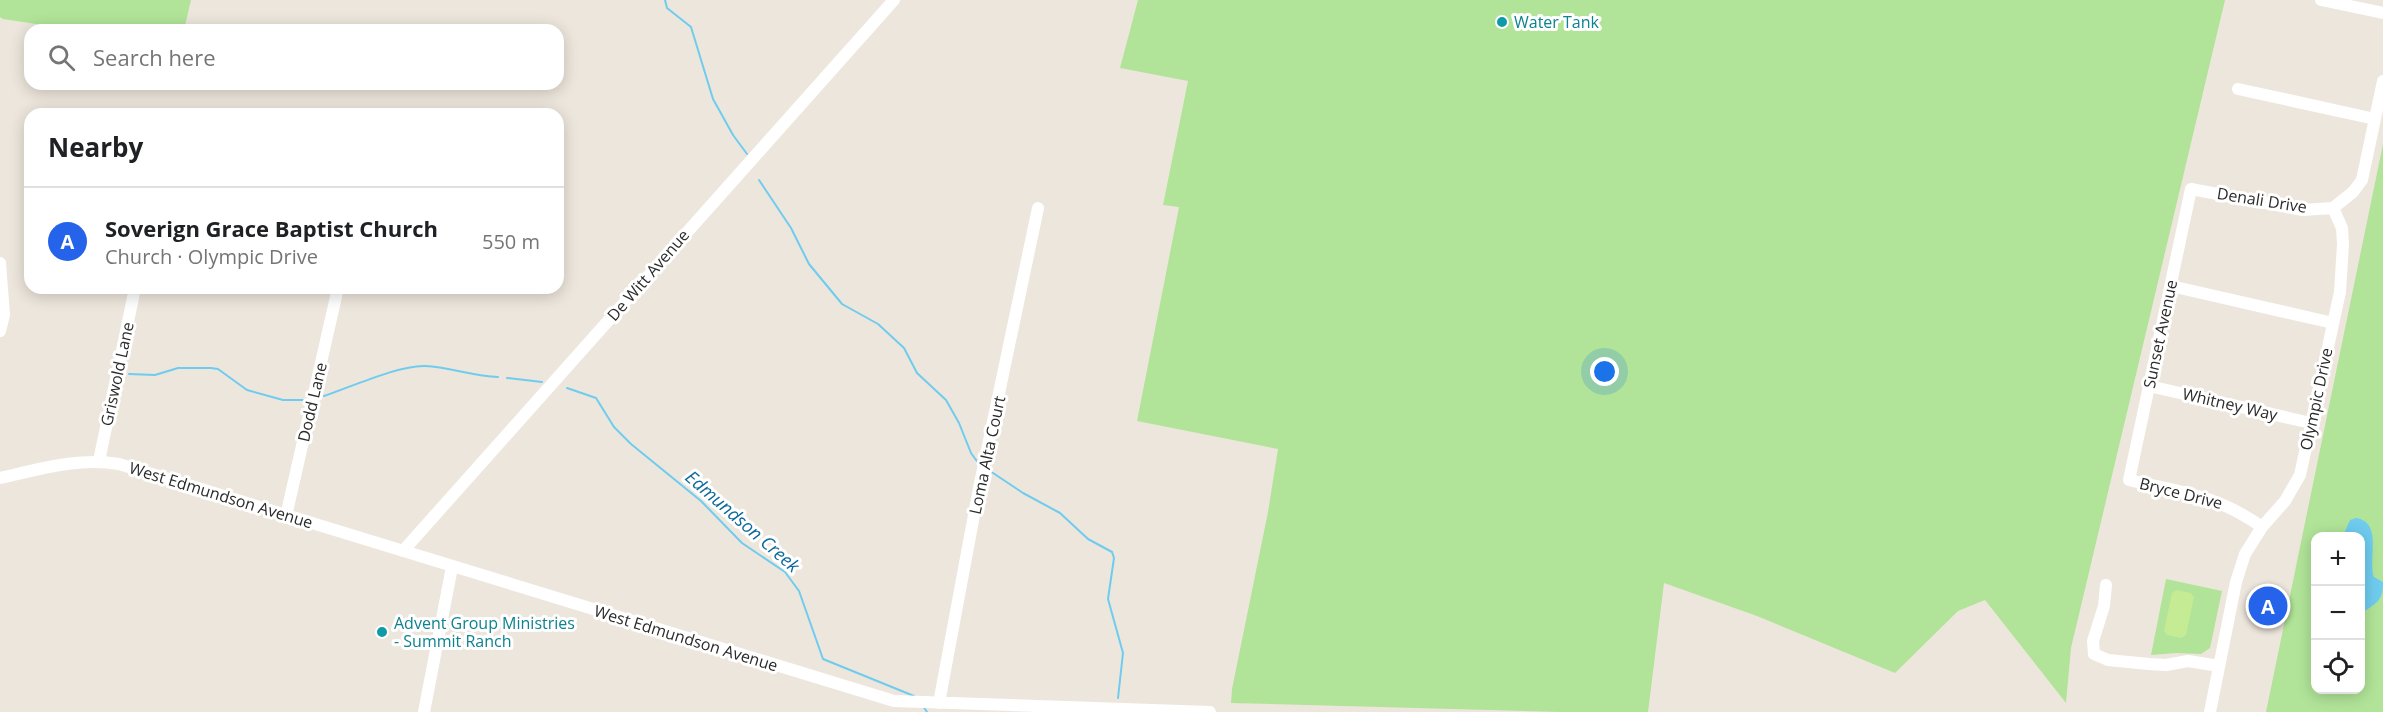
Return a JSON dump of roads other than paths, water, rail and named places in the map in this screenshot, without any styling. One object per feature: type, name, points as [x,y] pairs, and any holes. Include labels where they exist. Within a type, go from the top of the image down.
[{"type":"street","name":"De Witt Avenue","points":[[403,551],[894,0]]},
{"type":"street","points":[[2320,0],[2383,13]]},
{"type":"street","points":[[2333,208],[2353,192],[2362,180],[2383,81]]},
{"type":"street","points":[[2238,89],[2375,119]]},
{"type":"street","name":"Denali Drive","points":[[2191,189],[2303,210],[2333,208]]},
{"type":"street","name":"Sunset Avenue","points":[[2129,480],[2191,189]]},
{"type":"street","name":"Loma Alta Court","points":[[939,703],[979,488],[1038,208]]},
{"type":"street","name":"Olympic Drive","points":[[2210,712],[2240,568],[2252,540],[2285,501],[2297,482],[2340,292],[2342,228],[2333,208]]},
{"type":"street","points":[[0,263],[4,315],[0,331]]},
{"type":"street","points":[[2171,286],[2333,323]]},
{"type":"street","name":"Griswold Lane","points":[[99,460],[134,294]]},
{"type":"street","name":"Dodd Lane","points":[[286,516],[337,294]]},
{"type":"street","name":"Whitney Way","points":[[2149,386],[2311,423]]},
{"type":"street","name":"West Edmundson Avenue","points":[[0,478],[75,461],[99,460],[119,464],[403,551],[895,707],[939,703],[1210,712]]},
{"type":"street","name":"Bryce Drive","points":[[2129,480],[2209,498],[2229,506],[2262,527]]},
{"type":"street","points":[[424,712],[452,567]]},
{"type":"street","points":[[2106,585],[2104,606],[2092,641],[2094,654],[2108,660],[2149,664],[2166,665],[2188,661],[2219,666]]},
{"type":"water","points":[[2356,518],[2369,526],[2373,542],[2374,577],[2383,582],[2380,598],[2365,611],[2365,532],[2345,532],[2350,520]]},
{"type":"waterway","points":[[665,0],[667,8],[691,27],[713,99],[733,135],[747,154]]},
{"type":"waterway","points":[[759,180],[791,228],[809,264],[842,304],[878,324],[904,348],[917,373],[946,400],[959,423],[971,453],[979,464]]},
{"type":"waterway","name":"Edmundson Creek","points":[[324,396],[389,373],[414,367],[434,367],[498,377]]},
{"type":"waterway","name":"Edmundson Creek","points":[[129,374],[155,375],[178,368],[218,369],[247,390],[283,400],[306,400]]},
{"type":"waterway","name":"Edmundson Creek","points":[[507,378],[542,382]]},
{"type":"waterway","name":"Edmundson Creek","points":[[567,388],[596,398],[614,427],[631,444],[701,501],[742,543],[785,572],[799,591],[823,659],[914,696]]},
{"type":"waterway","points":[[990,471],[1023,493],[1060,513],[1088,539],[1112,552],[1114,558],[1108,599],[1123,653],[1118,698]]},
{"type":"waterway","name":"Edmundson Creek","points":[[923,706],[927,712]]},
{"type":"place","name":"Water Tank","points":[[1502,22]]},
{"type":"place","name":"Soverign Grace Baptist Church","points":[[2268,606]]},
{"type":"place","name":"Advent Group Ministries - Summit Ranch","points":[[382,632]]}]
